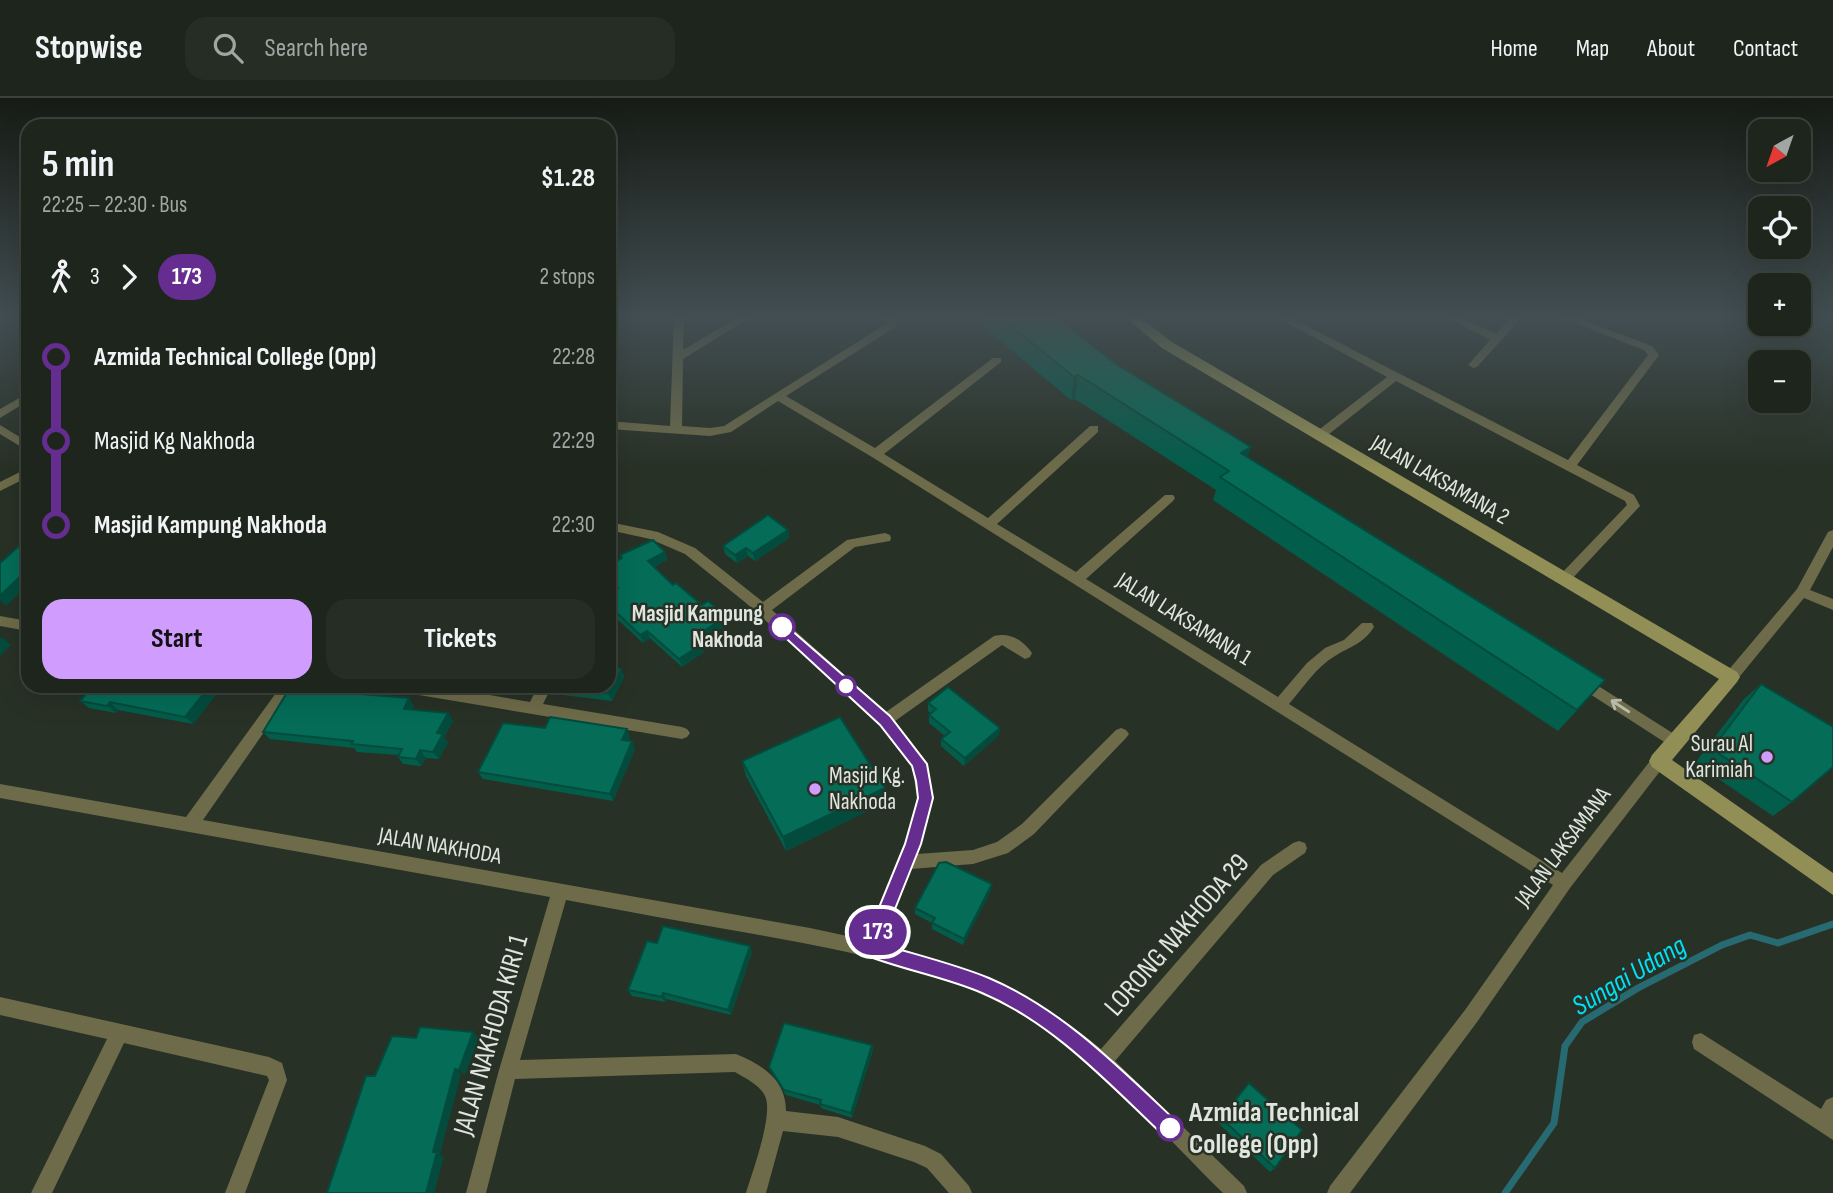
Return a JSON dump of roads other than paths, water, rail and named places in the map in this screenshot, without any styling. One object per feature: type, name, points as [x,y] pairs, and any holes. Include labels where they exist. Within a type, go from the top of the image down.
[{"type":"street","points":[[676,429],[677,367]]},
{"type":"street","points":[[616,425],[709,432],[727,429],[826,367]]},
{"type":"street","points":[[876,453],[988,367]]},
{"type":"street","name":"JALAN LAKSAMANA 2","points":[[1205,367],[1731,677]]},
{"type":"street","points":[[1373,367],[1570,465],[1630,498],[1634,506],[1564,579]]},
{"type":"street","points":[[1570,465],[1645,367]]},
{"type":"street","points":[[1320,435],[1393,378]]},
{"type":"street","name":"JALAN LAKSAMANA 1","points":[[779,397],[876,453],[1564,883]]},
{"type":"street","points":[[0,414],[21,400]]},
{"type":"street","points":[[0,429],[21,442]]},
{"type":"street","points":[[989,524],[1094,429]]},
{"type":"street","points":[[0,487],[21,476]]},
{"type":"street","points":[[1077,579],[1169,498]]},
{"type":"street","points":[[616,527],[653,535],[690,551],[763,609],[885,720],[919,764],[925,798],[906,862],[871,949]]},
{"type":"street","name":"JALAN LAKSAMANA","points":[[1337,1193],[1471,1016],[1564,883],[1659,761],[1677,743],[1802,592],[1833,535]]},
{"type":"street","points":[[763,609],[852,544],[885,538]]},
{"type":"street","points":[[1802,592],[1833,606]]},
{"type":"street","points":[[0,621],[21,625]]},
{"type":"street","points":[[1280,705],[1312,667],[1330,652],[1349,644],[1367,627]]},
{"type":"street","points":[[885,720],[999,640],[1006,639],[1025,653]]},
{"type":"street","points":[[1572,675],[1677,743]]},
{"type":"street","points":[[190,825],[284,693]]},
{"type":"street","points":[[462,693],[682,733]]},
{"type":"street","points":[[534,708],[542,693]]},
{"type":"street","points":[[906,862],[973,857],[1002,848],[1028,829],[1121,734]]},
{"type":"street","points":[[1659,761],[1833,885]]},
{"type":"street","name":"JALAN NAKHODA","points":[[0,791],[810,936],[871,949],[986,986],[1040,1015],[1101,1063],[1237,1193]]},
{"type":"street","name":"LORONG NAKHODA 29","points":[[1101,1063],[1267,870],[1299,848]]},
{"type":"street","name":"JALAN NAKHODA KIRI 1","points":[[476,1193],[508,1070],[560,893]]},
{"type":"street","points":[[0,1006],[269,1066],[275,1070],[278,1080],[236,1193]]},
{"type":"street","points":[[41,1193],[119,1034]]},
{"type":"street","points":[[1701,1042],[1830,1120]]},
{"type":"street","points":[[508,1070],[736,1063],[762,1077],[775,1093],[776,1120],[756,1193]]},
{"type":"street","points":[[776,1120],[838,1127],[918,1153],[934,1161],[962,1193]]},
{"type":"waterway","name":"Sungai Udang","points":[[1505,1193],[1554,1123],[1565,1046],[1582,1022],[1638,988],[1722,945],[1750,935],[1778,943],[1833,924]]},
{"type":"place","name":"Masjid Kampung Nakhoda","points":[[782,627]]},
{"type":"place","name":"Surau Al Karimiah","points":[[1767,757]]},
{"type":"place","name":"Masjid Kg. Nakhoda","points":[[815,789]]},
{"type":"place","name":"Azmida Technical College (Opp)","points":[[1170,1128]]}]
